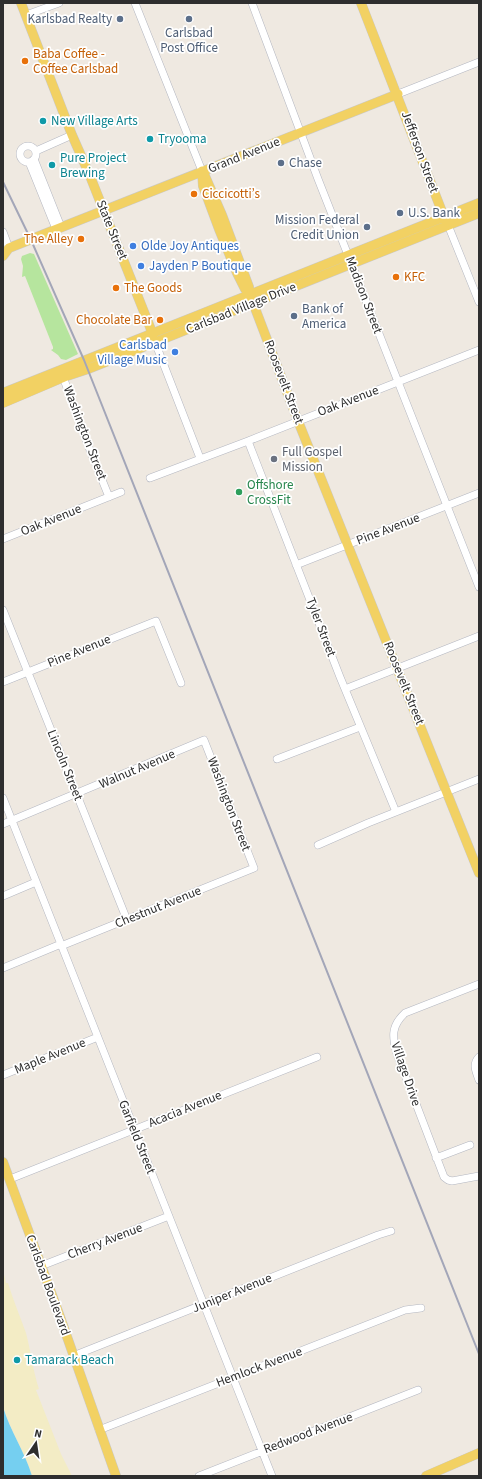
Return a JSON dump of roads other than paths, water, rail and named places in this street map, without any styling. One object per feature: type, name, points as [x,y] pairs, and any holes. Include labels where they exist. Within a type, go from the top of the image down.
[{"type":"main road","name":"State Street","points":[[21,3],[72,135],[150,327],[153,338]]},
{"type":"main road","name":"Jefferson Street","points":[[361,3],[398,94],[432,188],[446,221]]},
{"type":"main road","name":"Grand Avenue","points":[[6,247],[104,211],[398,94]]},
{"type":"main road","name":"Roosevelt Street","points":[[202,171],[203,186],[217,225],[237,273],[251,298],[298,421],[479,873]]},
{"type":"main road","name":"Carlsbad Village Drive","points":[[3,393],[62,373],[153,338],[446,221],[479,203]]},
{"type":"main road","name":"Carlsbad Village Drive","points":[[446,221],[479,213]]},
{"type":"main road","points":[[3,256],[6,247]]},
{"type":"main road","name":"Carlsbad Village Drive","points":[[3,403],[62,373]]},
{"type":"main road","name":"Carlsbad Boulevard","points":[[3,1162],[116,1476]]},
{"type":"main road","points":[[426,1476],[479,1453]]},
{"type":"street","points":[[26,15],[59,3]]},
{"type":"street","name":"Roosevelt Street","points":[[135,3],[202,171]]},
{"type":"street","name":"Madison Street","points":[[252,3],[300,132],[479,586]]},
{"type":"street","name":"Grand Avenue","points":[[398,94],[479,62]]},
{"type":"street","points":[[36,151],[72,135]]},
{"type":"street","points":[[32,160],[22,158],[21,151],[24,146],[29,146],[33,147],[36,151]]},
{"type":"street","points":[[32,160],[36,155],[36,151]]},
{"type":"street","points":[[32,160],[59,228]]},
{"type":"street","name":"Jefferson Street","points":[[446,221],[479,302]]},
{"type":"street","points":[[3,232],[6,247]]},
{"type":"street","name":"State Street","points":[[153,338],[200,458]]},
{"type":"street","name":"Oak Avenue","points":[[150,478],[479,350]]},
{"type":"street","name":"Washington Street","points":[[62,373],[86,440],[109,497]]},
{"type":"street","name":"Tyler Street","points":[[248,441],[360,727],[396,812]]},
{"type":"street","name":"Oak Avenue","points":[[3,540],[122,492]]},
{"type":"street","name":"Pine Avenue","points":[[296,565],[479,493]]},
{"type":"street","name":"Lincoln Street","points":[[3,610],[127,920]]},
{"type":"street","name":"Pine Avenue","points":[[3,682],[156,621],[181,683]]},
{"type":"street","points":[[345,689],[479,636]]},
{"type":"street","points":[[277,759],[360,727]]},
{"type":"street","name":"Washington Street","points":[[204,740],[254,868]]},
{"type":"street","name":"Walnut Avenue","points":[[3,824],[204,740]]},
{"type":"street","points":[[318,845],[479,779]]},
{"type":"street","name":"Garfield Street","points":[[3,798],[272,1476]]},
{"type":"street","name":"Chestnut Avenue","points":[[3,968],[127,920],[254,868]]},
{"type":"street","points":[[3,896],[36,882]]},
{"type":"street","name":"Village Drive","points":[[479,984],[405,1013],[393,1030],[393,1041],[397,1054],[444,1177],[452,1182],[479,1176]]},
{"type":"street","name":"Maple Avenue","points":[[3,1075],[98,1037]]},
{"type":"street","name":"Acacia Avenue","points":[[10,1179],[317,1057]]},
{"type":"street","points":[[479,1057],[475,1064],[479,1080]]},
{"type":"street","points":[[436,1158],[470,1145]]},
{"type":"street","name":"Cherry Avenue","points":[[40,1266],[169,1216]]},
{"type":"street","name":"Juniper Avenue","points":[[73,1356],[372,1237],[391,1231]]},
{"type":"street","name":"Hemlock Avenue","points":[[99,1430],[404,1310],[421,1308]]},
{"type":"street","name":"Redwood Avenue","points":[[199,1476],[418,1390]]},
{"type":"water","points":[[3,1407],[26,1458],[32,1476],[3,1476]]},
{"type":"railway","points":[[3,182],[31,240],[84,360],[479,1354]]},
{"type":"place","name":"Karlsbad Realty","points":[[120,19]]},
{"type":"place","name":"Carlsbad Post Office","points":[[189,19]]},
{"type":"place","name":"Baba Coffee - Coffee Carlsbad","points":[[25,61]]},
{"type":"place","name":"New Village Arts","points":[[43,121]]},
{"type":"place","name":"Tryooma","points":[[150,139]]},
{"type":"place","name":"Chase","points":[[281,163]]},
{"type":"place","name":"Pure Project Brewing","points":[[52,165]]},
{"type":"place","name":"Ciccicotti’s","points":[[194,194]]},
{"type":"place","name":"U.S. Bank","points":[[400,213]]},
{"type":"place","name":"Mission Federal Credit Union","points":[[367,227]]},
{"type":"place","name":"The Alley","points":[[81,239]]},
{"type":"place","name":"Olde Joy Antiques","points":[[133,246]]},
{"type":"place","name":"Jayden P Boutique","points":[[141,266]]},
{"type":"place","name":"KFC","points":[[396,277]]},
{"type":"place","name":"The Goods","points":[[116,288]]},
{"type":"place","name":"Bank of America","points":[[294,316]]},
{"type":"place","name":"Chocolate Bar","points":[[160,320]]},
{"type":"place","name":"Carlsbad Village Music","points":[[175,352]]},
{"type":"place","name":"Full Gospel Mission","points":[[274,459]]},
{"type":"place","name":"Offshore CrossFit","points":[[239,492]]},
{"type":"place","name":"Tamarack Beach","points":[[17,1360]]}]
